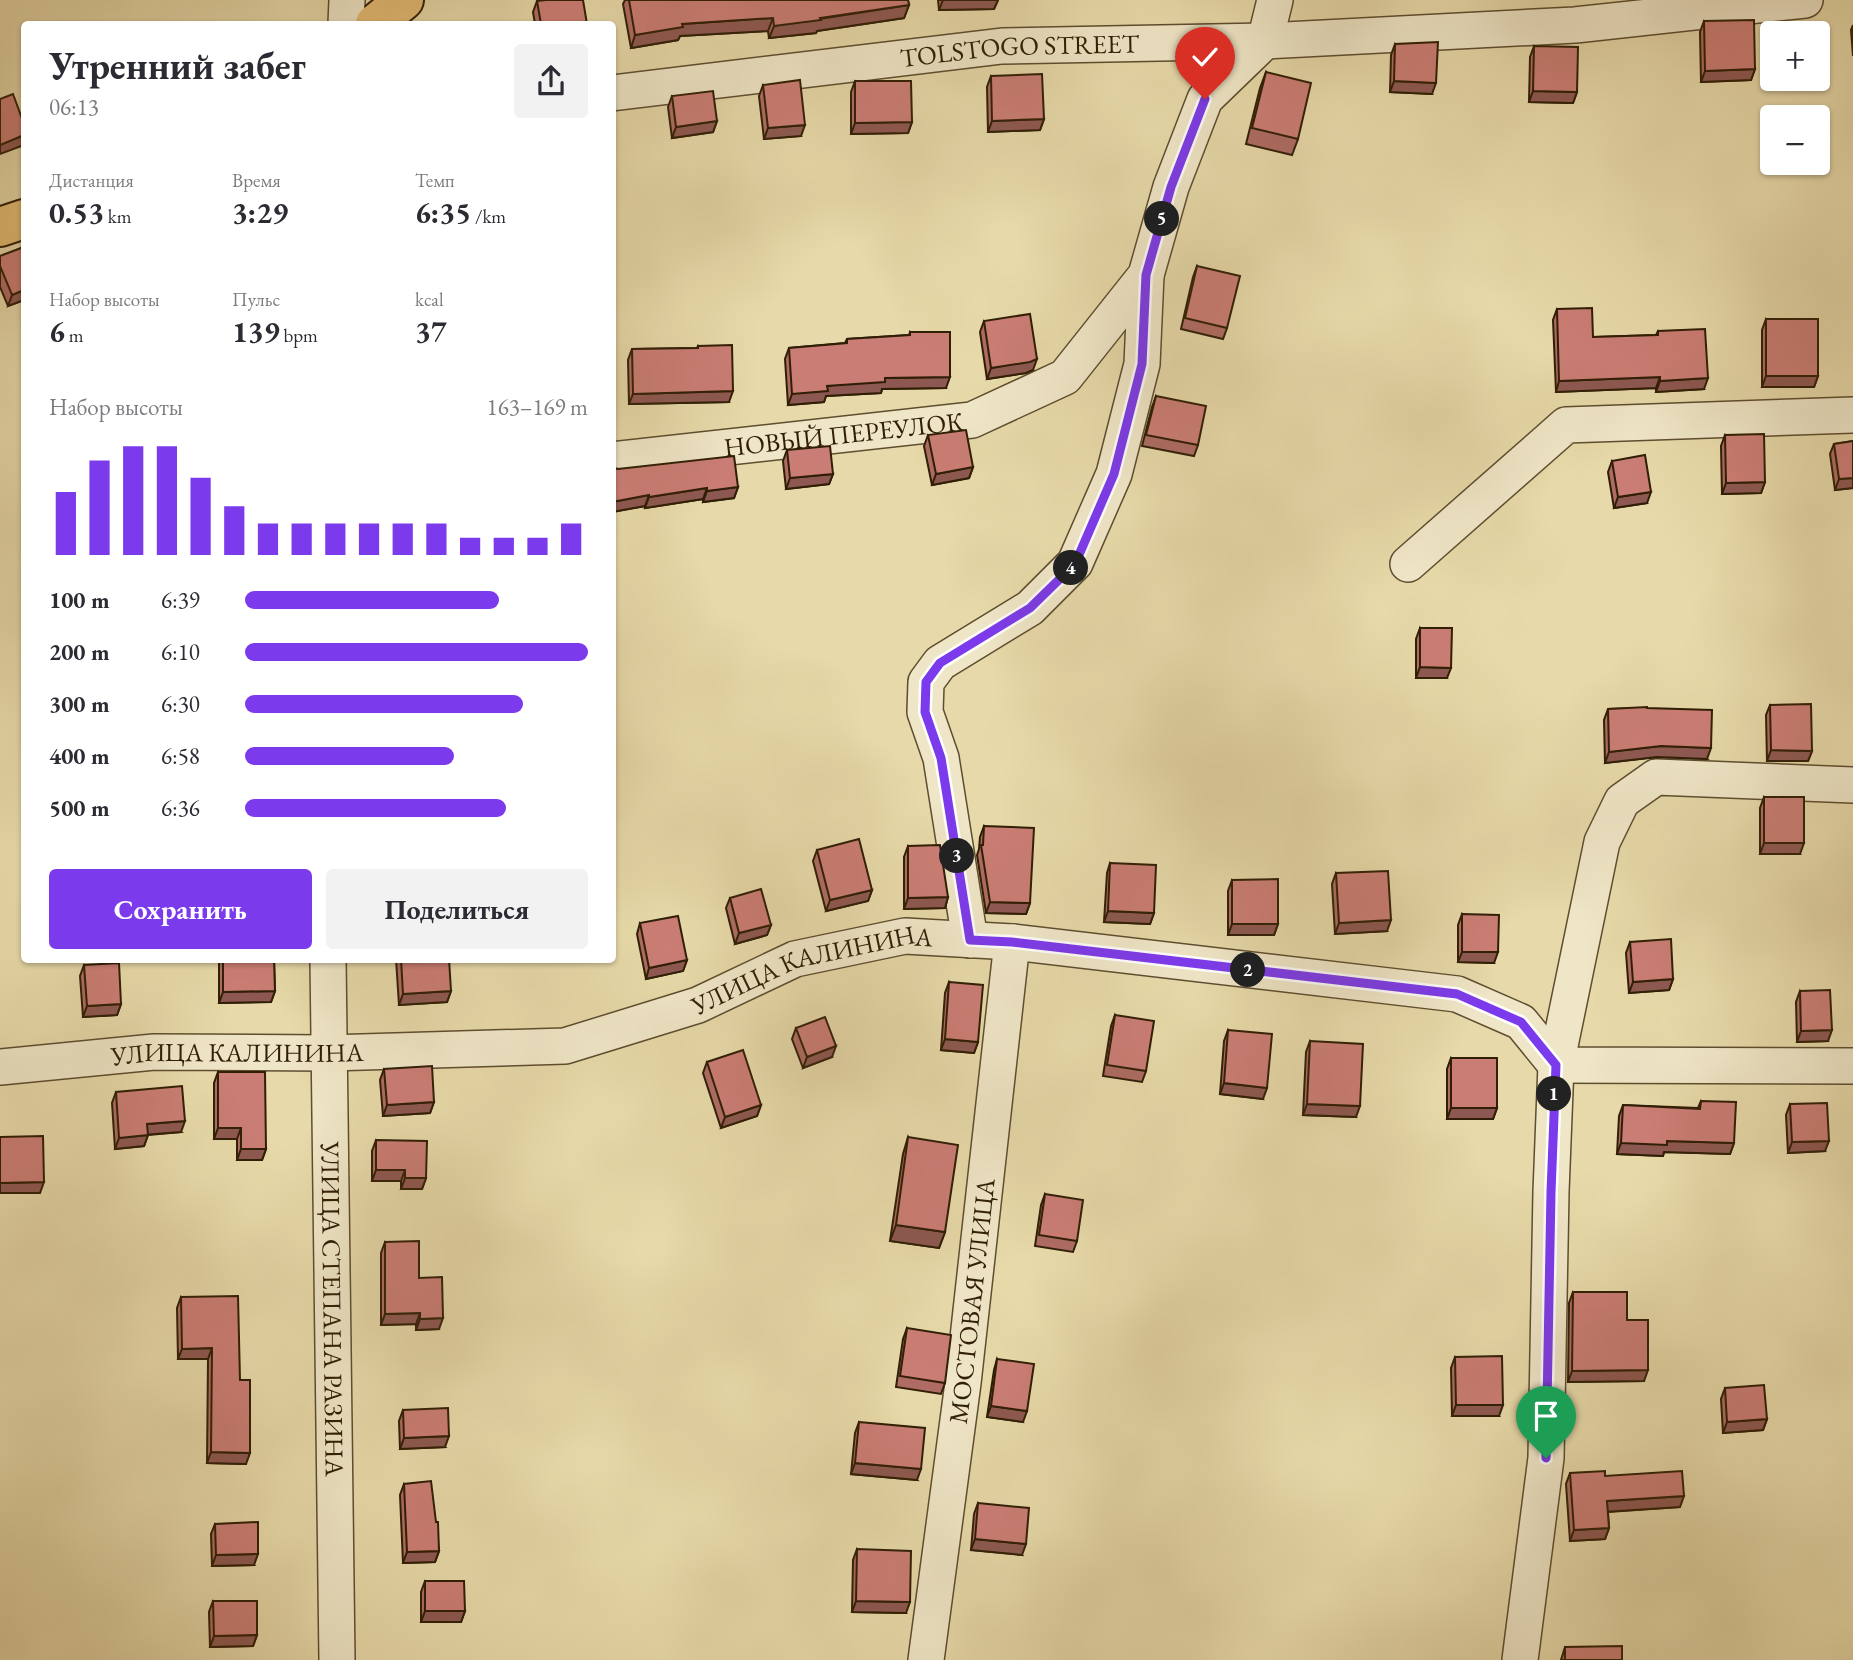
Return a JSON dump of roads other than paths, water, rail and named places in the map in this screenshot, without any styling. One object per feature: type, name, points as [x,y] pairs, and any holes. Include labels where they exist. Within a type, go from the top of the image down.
[{"type":"main road","points":[[379,21],[404,0]]},
{"type":"main road","points":[[0,228],[21,220]]},
{"type":"street","points":[[346,21],[347,0]]},
{"type":"street","points":[[970,940],[941,758],[925,712],[926,682],[940,663],[1030,608],[1075,564],[1114,474],[1142,364],[1146,275],[1171,187],[1205,99],[1265,41],[1275,0]]},
{"type":"street","name":"TOLSTOGO STREET","points":[[616,93],[1002,46],[1265,41],[1575,25],[1805,0]]},
{"type":"street","name":"НОВЫЙ ПЕРЕУЛОК","points":[[616,460],[972,420],[1065,377],[1146,275]]},
{"type":"street","points":[[1408,564],[1566,425],[1853,415]]},
{"type":"street","points":[[1520,1660],[1546,1458],[1550,1206],[1556,1065],[1602,842],[1622,801],[1656,777],[1853,785]]},
{"type":"street","name":"УЛИЦА КАЛИНИНА","points":[[0,1067],[154,1052],[329,1053],[565,1046],[698,1005],[795,959],[905,936],[1012,942],[1457,994],[1521,1022],[1556,1065]]},
{"type":"street","name":"МОСТОВАЯ УЛИЦА","points":[[926,1660],[963,1383],[1012,942]]},
{"type":"street","name":"УЛИЦА СТЕПАНА РАЗИНА","points":[[328,963],[337,1660]]},
{"type":"street","points":[[1556,1065],[1853,1066]]}]
